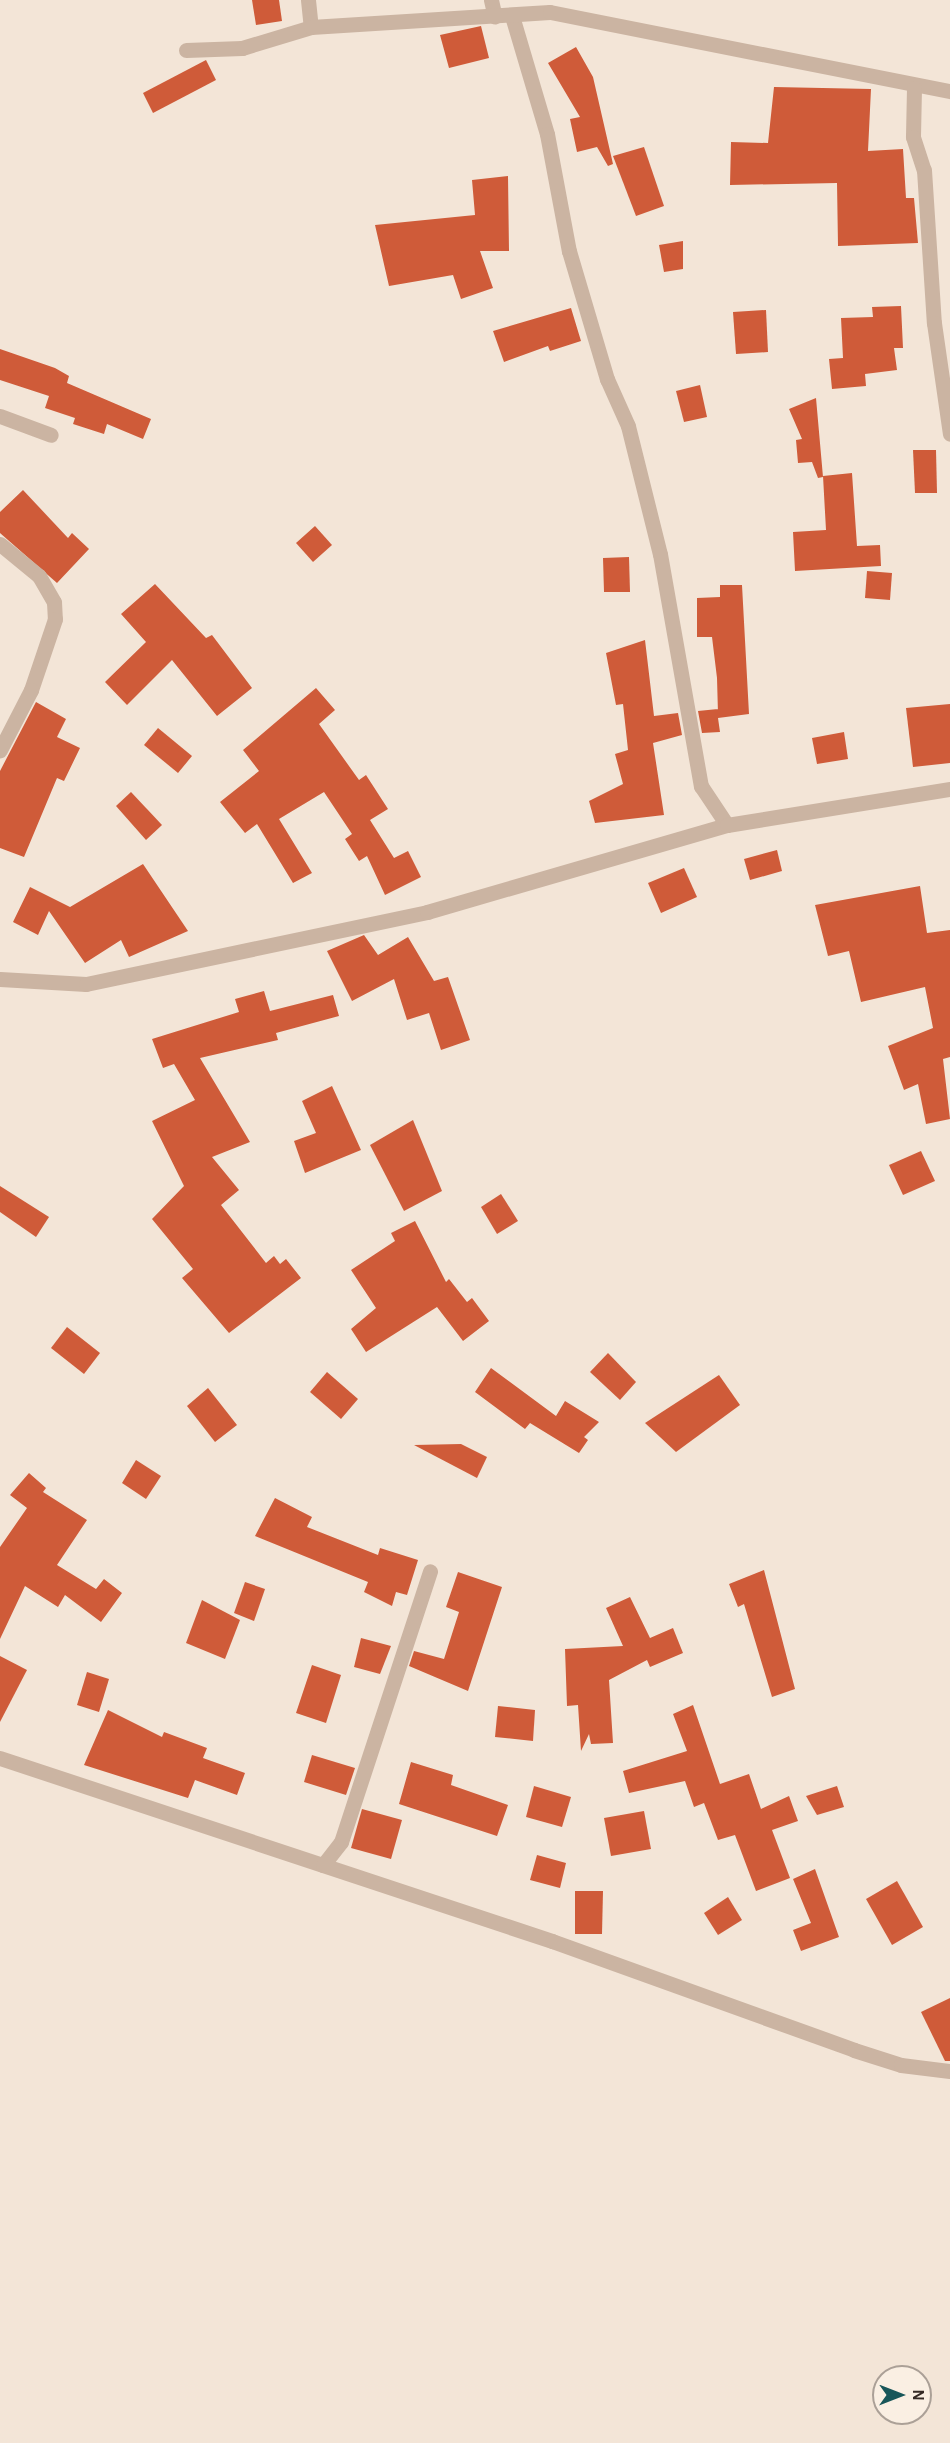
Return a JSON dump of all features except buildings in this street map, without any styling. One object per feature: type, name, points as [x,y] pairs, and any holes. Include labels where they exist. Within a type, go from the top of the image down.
[{"type":"street","points":[[308,0],[311,27]]},
{"type":"street","points":[[491,0],[495,17]]},
{"type":"street","points":[[186,50],[242,48],[311,27],[550,12],[914,88],[950,91]]},
{"type":"street","points":[[512,16],[547,134],[569,251],[607,379],[628,426],[660,554],[701,786],[727,825]]},
{"type":"street","points":[[914,88],[914,137],[924,170],[934,323],[950,434]]},
{"type":"street","points":[[0,416],[51,435]]},
{"type":"street","points":[[0,544],[39,576],[54,602],[55,619],[31,690],[0,750]]},
{"type":"street","points":[[0,979],[87,984],[427,912],[727,825],[950,789]]},
{"type":"street","points":[[323,1865],[341,1842],[430,1571]]},
{"type":"street","points":[[0,1758],[323,1865],[690,1994],[781,2020],[854,2050],[901,2065],[950,2071]]}]
